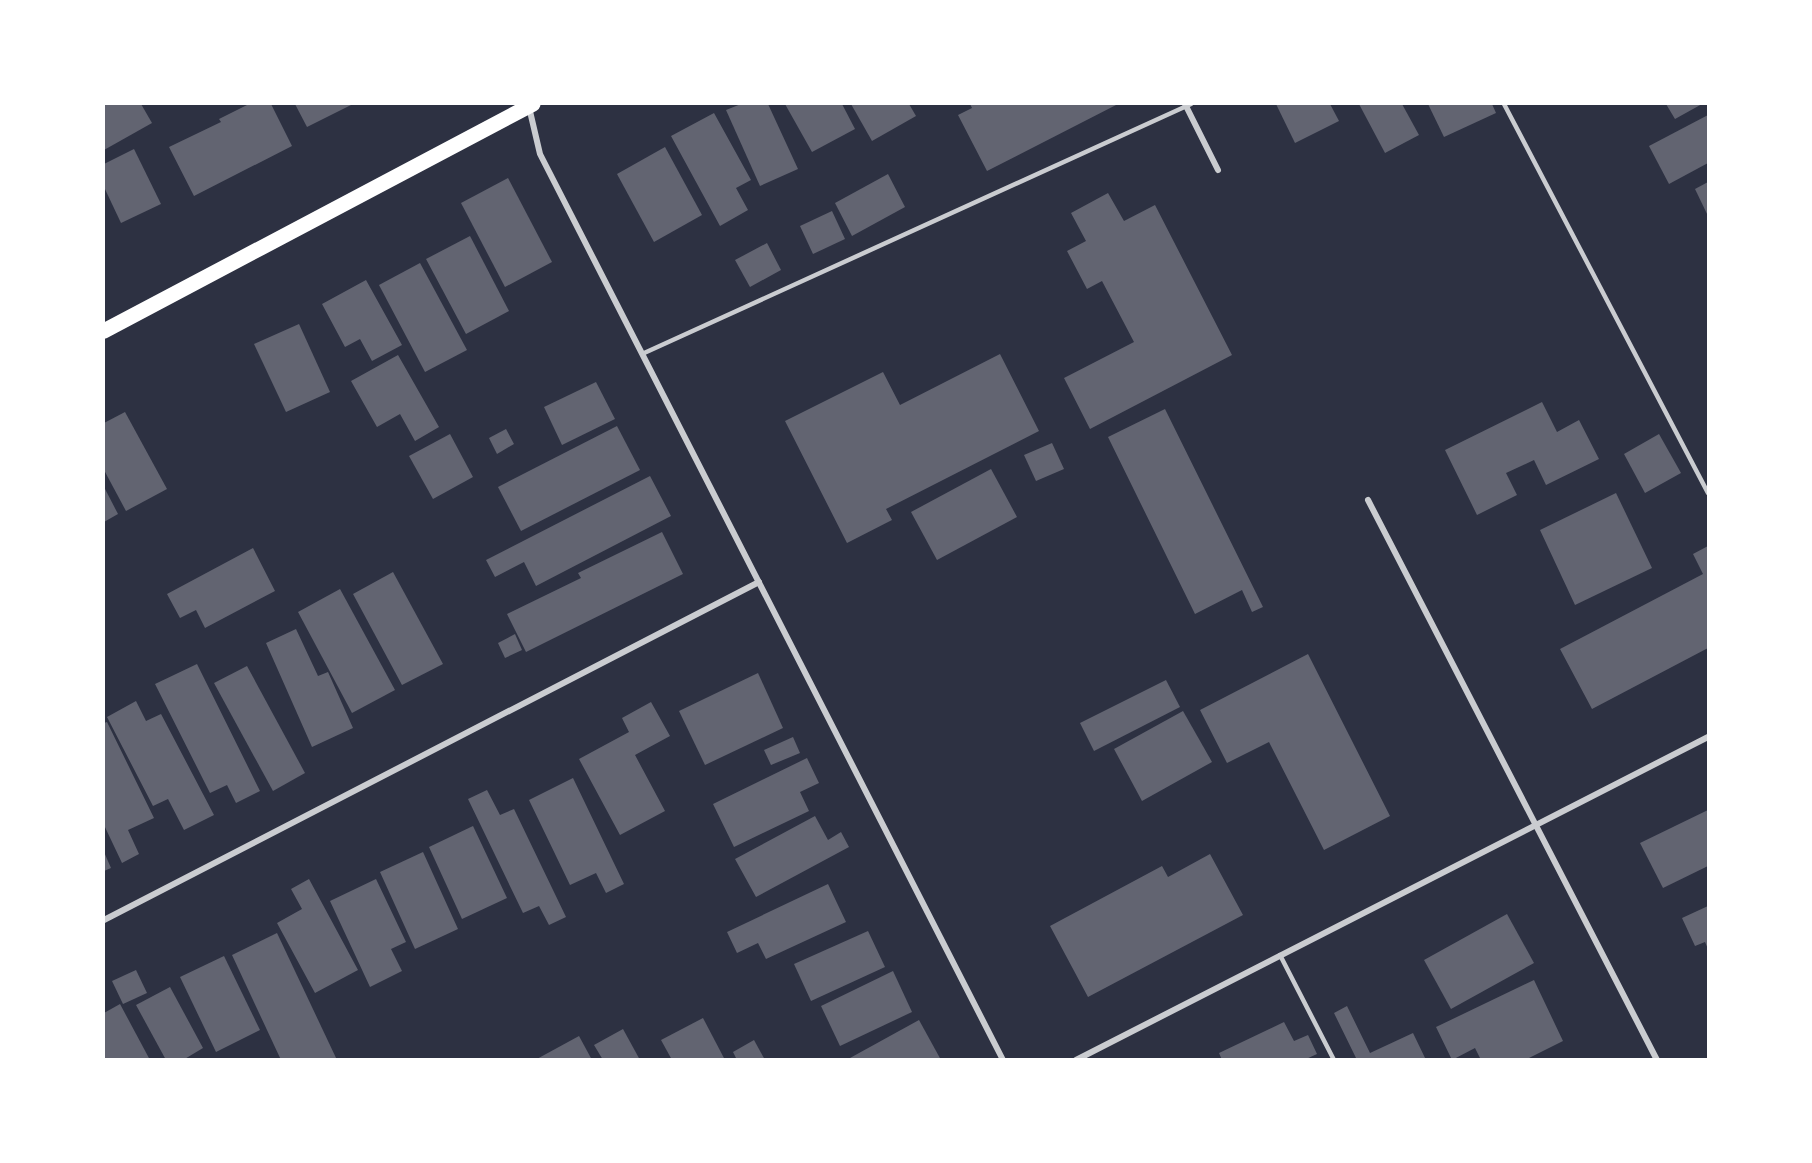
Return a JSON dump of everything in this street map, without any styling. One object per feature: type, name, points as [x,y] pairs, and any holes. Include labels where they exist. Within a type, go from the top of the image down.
[{"type":"main road","points":[[104,331],[530,104]]},
{"type":"street","points":[[530,104],[540,154],[1003,1059]]},
{"type":"street","points":[[1187,104],[1218,170]]},
{"type":"street","points":[[1368,500],[1657,1059]]},
{"type":"street","points":[[104,920],[759,582]]},
{"type":"street","points":[[1076,1059],[1708,736]]},
{"type":"lane","points":[[642,354],[1187,104]]},
{"type":"lane","points":[[1504,104],[1708,493]]},
{"type":"lane","points":[[1280,955],[1334,1059]]},
{"type":"building","points":[[104,104],[141,104],[152,123],[104,150]]},
{"type":"building","points":[[249,104],[271,104],[292,146],[194,196],[169,147],[221,122],[219,119]]},
{"type":"building","points":[[295,104],[353,104],[307,127]]},
{"type":"building","points":[[741,104],[768,104],[798,169],[760,186],[726,110]]},
{"type":"building","points":[[785,104],[842,104],[855,129],[812,152]]},
{"type":"building","points":[[851,104],[909,104],[916,116],[872,141]]},
{"type":"building","points":[[970,104],[1118,104],[987,171],[958,115],[972,108]]},
{"type":"building","points":[[1276,104],[1330,104],[1339,121],[1295,143]]},
{"type":"building","points":[[1359,104],[1402,104],[1419,135],[1385,153]]},
{"type":"building","points":[[1428,104],[1492,104],[1496,113],[1444,137]]},
{"type":"building","points":[[1666,104],[1702,104],[1675,119]]},
{"type":"building","points":[[714,113],[751,180],[736,188],[748,210],[720,226],[671,136]]},
{"type":"building","points":[[1708,115],[1708,163],[1669,184],[1649,146]]},
{"type":"building","points":[[665,147],[702,215],[654,242],[617,174]]},
{"type":"building","points":[[134,149],[161,204],[121,223],[104,187],[104,164]]},
{"type":"building","points":[[888,174],[905,207],[852,236],[835,203]]},
{"type":"building","points":[[508,178],[552,262],[505,287],[461,203]]},
{"type":"building","points":[[1708,182],[1708,216],[1695,189]]},
{"type":"building","points":[[1108,193],[1124,221],[1155,205],[1232,355],[1090,429],[1064,378],[1134,342],[1102,281],[1087,289],[1067,251],[1086,241],[1071,213]]},
{"type":"building","points":[[832,211],[845,239],[813,254],[800,226]]},
{"type":"building","points":[[470,236],[509,311],[466,334],[426,259]]},
{"type":"building","points":[[767,243],[781,270],[750,287],[735,260]]},
{"type":"building","points":[[420,263],[467,350],[425,372],[379,285]]},
{"type":"building","points":[[366,280],[402,345],[372,361],[360,339],[345,347],[322,304]]},
{"type":"building","points":[[299,324],[330,392],[286,412],[254,344]]},
{"type":"building","points":[[1000,354],[1039,431],[886,509],[892,520],[847,543],[785,421],[883,372],[900,405]]},
{"type":"building","points":[[398,355],[439,427],[415,441],[400,414],[377,427],[351,381]]},
{"type":"building","points":[[596,382],[615,419],[562,445],[544,407]]},
{"type":"building","points":[[1542,402],[1557,432],[1579,420],[1599,459],[1546,485],[1534,460],[1506,473],[1517,495],[1477,515],[1445,450]]},
{"type":"building","points":[[1165,409],[1263,607],[1252,612],[1242,590],[1195,614],[1108,437]]},
{"type":"building","points":[[125,412],[167,489],[126,511],[104,470],[104,423]]},
{"type":"building","points":[[617,426],[640,470],[521,531],[498,487]]},
{"type":"building","points":[[506,429],[514,444],[497,454],[489,438]]},
{"type":"building","points":[[450,434],[473,477],[433,499],[409,456]]},
{"type":"building","points":[[1659,434],[1681,473],[1645,493],[1624,454]]},
{"type":"building","points":[[1052,443],[1064,469],[1036,481],[1024,455]]},
{"type":"building","points":[[991,469],[1017,517],[937,560],[911,512]]},
{"type":"building","points":[[650,476],[671,516],[536,586],[524,562],[495,577],[486,560]]},
{"type":"building","points":[[104,487],[118,514],[104,522]]},
{"type":"building","points":[[1616,493],[1652,568],[1575,605],[1540,530]]},
{"type":"building","points":[[662,532],[683,574],[526,652],[507,614],[581,578],[578,573]]},
{"type":"building","points":[[1708,546],[1708,648],[1592,709],[1560,649],[1703,574],[1693,554]]},
{"type":"building","points":[[253,548],[275,591],[205,628],[196,610],[180,618],[167,594]]},
{"type":"building","points":[[393,572],[443,664],[402,685],[353,594]]},
{"type":"building","points":[[340,589],[395,690],[352,713],[298,612]]},
{"type":"building","points":[[296,629],[318,676],[328,672],[353,728],[312,747],[266,643]]},
{"type":"building","points":[[515,634],[522,650],[505,658],[498,643]]},
{"type":"building","points":[[1308,654],[1390,816],[1324,850],[1269,742],[1227,763],[1200,710]]},
{"type":"building","points":[[197,664],[260,791],[236,803],[227,785],[210,793],[155,684]]},
{"type":"building","points":[[247,666],[305,773],[273,791],[214,683]]},
{"type":"building","points":[[758,673],[783,728],[705,765],[679,711]]},
{"type":"building","points":[[1166,680],[1180,707],[1094,751],[1080,723]]},
{"type":"building","points":[[136,701],[146,721],[161,714],[214,815],[184,830],[168,799],[153,806],[107,717]]},
{"type":"building","points":[[651,702],[670,736],[635,755],[665,811],[620,835],[579,759],[629,732],[622,718]]},
{"type":"building","points":[[1183,711],[1212,762],[1142,801],[1114,749]]},
{"type":"building","points":[[107,722],[154,818],[128,830],[139,854],[122,863],[104,825],[104,723]]},
{"type":"building","points":[[793,737],[800,753],[771,765],[764,750]]},
{"type":"building","points":[[807,758],[819,783],[800,792],[809,811],[734,847],[713,804]]},
{"type":"building","points":[[573,778],[624,884],[606,893],[596,873],[570,885],[529,800]]},
{"type":"building","points":[[487,790],[500,815],[514,809],[566,917],[549,925],[539,906],[523,913],[468,799]]},
{"type":"building","points":[[1708,810],[1708,866],[1663,888],[1640,843]]},
{"type":"building","points":[[815,816],[828,840],[841,832],[849,847],[756,897],[735,859]]},
{"type":"building","points":[[473,826],[507,898],[462,919],[429,847]]},
{"type":"building","points":[[104,852],[111,868],[104,871]]},
{"type":"building","points":[[423,852],[458,929],[415,949],[380,872]]},
{"type":"building","points":[[1210,854],[1243,915],[1088,997],[1050,926],[1162,866],[1168,877]]},
{"type":"building","points":[[309,879],[358,970],[315,993],[277,923],[302,909],[291,889]]},
{"type":"building","points":[[376,879],[406,942],[391,949],[402,971],[370,987],[330,901]]},
{"type":"building","points":[[828,884],[846,922],[766,959],[758,943],[737,953],[727,932]]},
{"type":"building","points":[[1708,906],[1708,949],[1705,942],[1695,946],[1682,918]]},
{"type":"building","points":[[1507,914],[1534,963],[1451,1009],[1424,960]]},
{"type":"building","points":[[868,931],[885,967],[811,1001],[794,964]]},
{"type":"building","points":[[277,933],[337,1060],[281,1060],[232,955]]},
{"type":"building","points":[[224,956],[260,1030],[216,1052],[180,977]]},
{"type":"building","points":[[136,970],[147,993],[123,1004],[112,981]]},
{"type":"building","points":[[893,971],[912,1012],[840,1046],[821,1006]]},
{"type":"building","points":[[1534,980],[1563,1041],[1525,1060],[1481,1060],[1475,1048],[1452,1060],[1436,1027]]},
{"type":"building","points":[[170,987],[203,1048],[183,1060],[166,1060],[136,1005]]},
{"type":"building","points":[[120,1004],[150,1060],[104,1060],[104,1013]]},
{"type":"building","points":[[1347,1006],[1370,1053],[1413,1033],[1426,1060],[1357,1060],[1334,1013]]},
{"type":"building","points":[[703,1018],[725,1060],[672,1060],[661,1040]]},
{"type":"building","points":[[919,1020],[941,1060],[851,1060],[850,1058]]},
{"type":"building","points":[[1284,1022],[1294,1041],[1308,1035],[1317,1054],[1304,1060],[1222,1060],[1219,1053]]},
{"type":"building","points":[[623,1029],[640,1060],[603,1060],[594,1045]]},
{"type":"building","points":[[579,1036],[592,1060],[535,1060]]},
{"type":"building","points":[[754,1040],[765,1060],[737,1060],[733,1052]]}]
